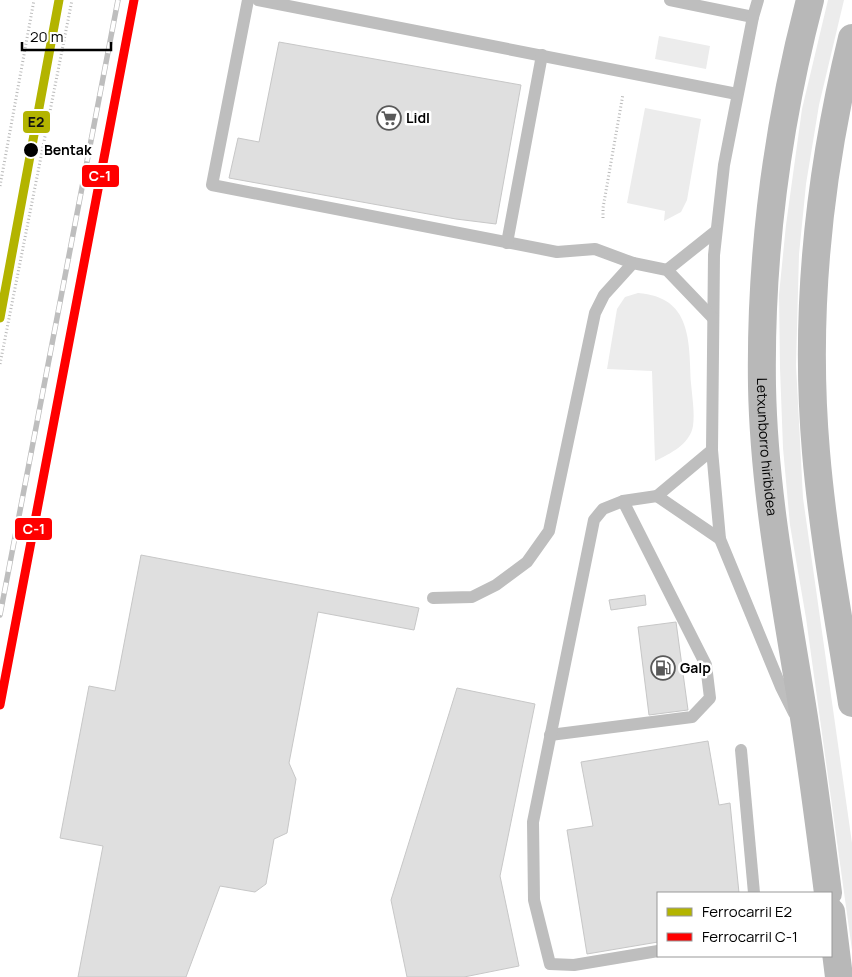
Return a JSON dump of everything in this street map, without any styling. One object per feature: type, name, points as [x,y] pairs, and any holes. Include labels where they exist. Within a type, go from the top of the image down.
[{"type":"main road","name":"Letxunborro hiribidea","points":[[810,0],[791,77],[776,164],[768,232],[763,309],[762,387],[767,465],[775,542],[808,740],[828,892]]},
{"type":"main road","points":[[852,38],[840,86],[827,159],[818,231],[813,377],[816,450],[824,524],[852,703]]},
{"type":"main road","points":[[832,920],[839,977]]},
{"type":"lane","points":[[248,0],[212,185],[557,252],[596,249],[633,263],[667,270],[713,318]]},
{"type":"lane","points":[[258,0],[737,94]]},
{"type":"lane","points":[[670,0],[704,3],[753,16]]},
{"type":"lane","points":[[758,0],[753,16],[724,165],[716,231],[712,450],[720,539],[781,687],[808,740]]},
{"type":"lane","points":[[507,243],[542,55]]},
{"type":"lane","points":[[667,270],[716,231]]},
{"type":"lane","points":[[433,598],[472,597],[496,585],[527,562],[549,531],[595,313],[604,295],[633,263]]},
{"type":"lane","points":[[657,951],[574,965],[550,964],[534,900],[534,822],[594,520],[604,509],[623,501],[657,496],[712,450]]},
{"type":"lane","points":[[657,496],[720,539]]},
{"type":"lane","points":[[550,736],[692,717],[710,698],[706,665],[623,501]]},
{"type":"lane","points":[[740,750],[754,892]]},
{"type":"path","points":[[0,186],[2,164],[34,0]]},
{"type":"path","points":[[0,364],[72,0]]},
{"type":"path","points":[[603,218],[602,208],[624,86]]},
{"type":"shaded area","points":[[828,0],[844,0],[819,105],[806,184],[799,254],[796,365],[803,498],[852,843],[852,950],[806,618],[790,525],[783,448],[780,368],[779,295],[786,225],[802,109]]},
{"type":"shaded area","points":[[659,36],[710,46],[706,69],[655,59]]},
{"type":"shaded area","points":[[645,108],[701,119],[687,200],[681,212],[664,221],[665,211],[627,203]]},
{"type":"shaded area","points":[[638,293],[656,296],[669,303],[678,312],[688,337],[694,416],[693,426],[684,443],[655,461],[652,371],[607,369],[617,309],[625,297]]},
{"type":"building","name":"Lidl","points":[[279,42],[521,85],[496,224],[456,219],[229,178],[238,138],[259,142]]},
{"type":"building","points":[[141,555],[419,608],[414,630],[318,612],[289,763],[296,779],[287,833],[274,839],[266,884],[255,892],[220,886],[186,977],[78,977],[103,846],[60,838],[89,686],[115,691]]},
{"type":"building","points":[[645,595],[646,605],[611,610],[609,600]]},
{"type":"building","name":"Galp","points":[[676,622],[688,710],[649,715],[638,627]]},
{"type":"building","points":[[457,688],[535,704],[500,876],[519,966],[464,977],[407,977],[391,900]]},
{"type":"building","points":[[708,741],[719,805],[730,803],[739,892],[657,892],[657,942],[587,954],[567,830],[593,826],[581,762]]},
{"type":"railway","points":[[0,615],[118,0]]},
{"type":"rail line","name":"E2","points":[[0,318],[59,0]]},
{"type":"rail line","name":"C-1","points":[[0,705],[134,0]]},
{"type":"place","name":"Lidl","points":[[389,118]]},
{"type":"place","name":"Bentak","points":[[31,150]]},
{"type":"place","name":"Galp","points":[[663,668]]}]
